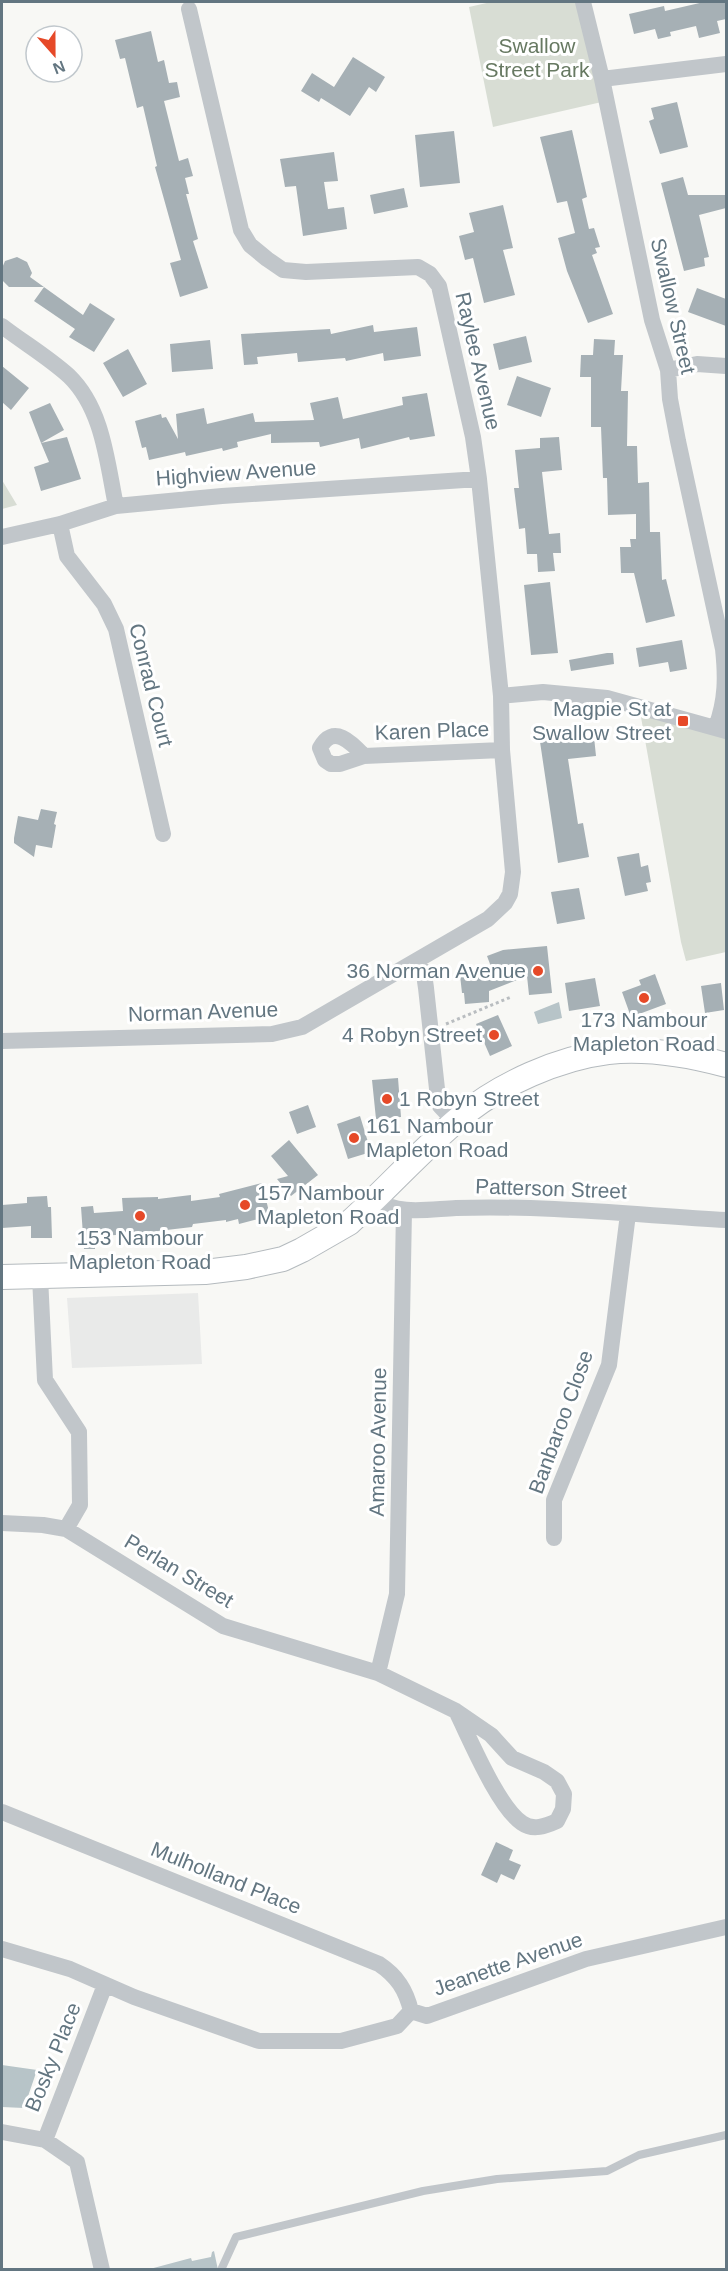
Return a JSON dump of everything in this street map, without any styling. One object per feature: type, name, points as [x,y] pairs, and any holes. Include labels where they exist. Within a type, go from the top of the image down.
[{"type":"main road","points":[[2,1277],[206,1272],[263,1264],[283,1258],[327,1237],[349,1223],[454,1122],[510,1084],[545,1070],[609,1052],[659,1053],[696,1057],[726,1065]]},
{"type":"street","name":"Swallow Street","points":[[583,2],[602,79],[652,320],[668,370],[669,399],[723,649],[726,676],[721,729]]},
{"type":"street","name":"Raylee Avenue","points":[[189,9],[241,230],[250,245],[283,270],[306,272],[418,267],[430,274],[438,286],[473,436],[479,479],[501,696],[502,750],[513,872],[510,894]]},
{"type":"street","points":[[602,79],[726,64]]},
{"type":"street","points":[[2,326],[70,378],[87,400],[99,426],[116,506]]},
{"type":"street","points":[[668,370],[698,364],[726,366]]},
{"type":"street","name":"Highview Avenue","points":[[2,537],[60,524],[116,506],[222,496],[479,479]]},
{"type":"street","name":"Conrad Court","points":[[60,524],[67,556],[104,604],[117,628],[163,834]]},
{"type":"street","points":[[501,696],[543,692],[607,698],[721,729]]},
{"type":"street","name":"Karen Place","points":[[364,756],[502,750]]},
{"type":"street","name":"Norman Avenue","points":[[2,1041],[272,1034],[289,1031],[302,1027],[488,919],[505,903],[510,894]]},
{"type":"street","points":[[418,961],[424,974],[438,1098],[445,1113],[454,1122]]},
{"type":"street","name":"Patterson Street","points":[[376,1198],[386,1207],[404,1210],[503,1206],[726,1220]]},
{"type":"street","name":"Amaroo Avenue","points":[[378,1673],[398,1594],[404,1210]]},
{"type":"street","name":"Banbaroo Close","points":[[554,1538],[554,1500],[609,1365],[628,1214]]},
{"type":"street","points":[[2,1523],[43,1525],[66,1529],[80,1505],[79,1432],[45,1380],[40,1277]]},
{"type":"street","name":"Perlan Street","points":[[66,1529],[223,1626],[378,1673],[456,1711],[491,1735],[512,1758],[544,1772],[557,1781],[564,1794],[563,1809],[557,1821],[542,1827],[522,1823],[501,1800],[456,1711]]},
{"type":"street","name":"Mulholland Place","points":[[2,1812],[380,1964],[394,1974],[408,2000],[411,2011]]},
{"type":"street","name":"Jeanette Avenue","points":[[2,1949],[70,1969],[105,1985],[259,2040],[341,2041],[397,2026],[411,2011],[427,2016],[586,1959],[726,1927]]},
{"type":"street","name":"Bosky Place","points":[[102,2270],[77,2162],[45,2140],[105,1985]]},
{"type":"street","points":[[2,2132],[45,2140]]},
{"type":"lane","points":[[221,2270],[236,2237],[423,2191],[496,2179],[608,2171],[639,2155],[726,2135]]},
{"type":"path","points":[[431,1030],[511,997]]},
{"type":"shaded area","points":[[559,1002],[562,1018],[538,1024],[534,1012]]},
{"type":"shaded area","points":[[198,1293],[202,1364],[72,1368],[67,1298]]},
{"type":"shaded area","points":[[2,2065],[37,2070],[24,2108],[2,2107]]},
{"type":"shaded area","points":[[214,2251],[218,2270],[146,2270],[191,2258],[192,2261],[211,2257]]},
{"type":"green space","name":"Swallow Street Park","points":[[491,2],[583,2],[606,101],[493,127],[469,7]]},
{"type":"green space","points":[[2,480],[17,505],[2,509]]},
{"type":"green space","points":[[639,706],[726,731],[726,952],[686,961]]},
{"type":"building","points":[[704,2],[726,2],[726,19],[717,21],[720,33],[699,38],[696,26],[670,32],[671,36],[658,39],[655,29],[634,34],[629,14],[664,6],[665,11]]},
{"type":"building","points":[[151,31],[158,62],[164,60],[169,83],[177,82],[180,97],[164,101],[179,161],[188,158],[193,176],[185,178],[189,194],[186,194],[198,239],[193,241],[208,288],[180,297],[170,263],[181,260],[155,167],[157,166],[143,106],[137,108],[125,58],[120,59],[115,40]]},
{"type":"building","points":[[353,57],[385,77],[376,92],[369,87],[350,116],[321,98],[319,102],[301,91],[312,73],[334,87]]},
{"type":"building","points":[[677,102],[688,147],[660,154],[649,121],[654,119],[651,108]]},
{"type":"building","points":[[572,130],[587,197],[582,199],[589,229],[594,228],[600,247],[595,248],[597,253],[592,255],[613,314],[588,323],[567,271],[558,238],[575,233],[567,201],[557,203],[540,137]]},
{"type":"building","points":[[454,131],[460,183],[420,187],[415,135]]},
{"type":"building","points":[[334,152],[338,181],[324,182],[328,209],[344,207],[347,229],[303,236],[296,186],[285,187],[280,159]]},
{"type":"building","points":[[683,177],[688,195],[726,195],[726,208],[699,215],[709,257],[704,258],[705,266],[684,271],[661,183]]},
{"type":"building","points":[[404,188],[408,207],[374,214],[370,195]]},
{"type":"building","points":[[503,205],[513,248],[503,250],[515,295],[484,303],[473,258],[465,260],[459,236],[474,232],[469,213]]},
{"type":"building","points":[[17,257],[27,262],[32,273],[30,277],[44,287],[9,287],[2,280],[2,268],[5,261]]},
{"type":"building","points":[[44,287],[83,315],[90,303],[115,319],[94,352],[69,337],[75,329],[34,301]]},
{"type":"building","points":[[697,288],[726,299],[726,326],[688,312]]},
{"type":"building","points":[[373,325],[374,332],[417,327],[421,356],[384,361],[383,353],[346,361],[345,358],[298,362],[297,353],[257,357],[258,364],[244,365],[241,334],[330,329],[331,334]]},
{"type":"building","points":[[526,336],[532,362],[499,370],[493,344]]},
{"type":"building","points":[[594,339],[615,340],[614,355],[623,355],[621,391],[628,391],[627,446],[637,446],[638,483],[649,482],[650,532],[660,532],[662,580],[666,579],[675,616],[646,623],[634,573],[621,573],[620,547],[631,547],[630,539],[636,539],[636,514],[608,515],[607,478],[603,478],[601,427],[591,427],[591,377],[580,377],[581,355],[593,355]]},
{"type":"building","points":[[210,340],[213,369],[172,372],[170,344]]},
{"type":"building","points":[[128,349],[147,384],[123,397],[103,363]]},
{"type":"building","points":[[2,366],[29,388],[11,410],[2,402]]},
{"type":"building","points":[[517,376],[551,388],[541,417],[507,405]]},
{"type":"building","points":[[427,393],[435,436],[410,440],[409,437],[361,449],[359,438],[320,447],[319,442],[271,443],[271,434],[237,442],[238,447],[223,451],[222,448],[186,456],[185,452],[149,460],[146,447],[142,448],[135,421],[161,414],[162,418],[166,417],[178,439],[176,414],[204,408],[207,424],[253,413],[255,422],[314,420],[310,403],[338,397],[343,419],[403,405],[402,397]]},
{"type":"building","points":[[50,403],[64,430],[41,443],[29,412]]},
{"type":"building","points":[[67,437],[81,479],[41,491],[34,467],[49,462],[41,443]]},
{"type":"building","points":[[559,437],[562,470],[542,472],[549,534],[560,533],[561,553],[553,553],[555,571],[538,572],[537,554],[527,554],[525,528],[519,529],[514,488],[519,488],[515,450],[540,448],[540,438]]},
{"type":"building","points":[[550,582],[558,653],[531,655],[524,585]]},
{"type":"building","points":[[682,640],[687,669],[670,672],[668,662],[639,667],[636,648]]},
{"type":"building","points":[[613,653],[614,664],[571,671],[569,660]]},
{"type":"building","points":[[571,732],[572,740],[594,737],[596,756],[568,759],[578,824],[583,823],[589,857],[558,863],[539,735]]},
{"type":"building","points":[[41,809],[57,812],[54,824],[56,825],[52,848],[36,845],[34,857],[14,843],[14,838],[18,816],[38,820]]},
{"type":"building","points":[[639,853],[641,867],[648,865],[651,882],[646,883],[648,891],[625,896],[617,857]]},
{"type":"building","points":[[579,888],[585,919],[557,924],[551,892]]},
{"type":"building","points":[[547,946],[552,993],[529,995],[527,976],[489,991],[489,1002],[465,1004],[460,975],[493,972],[487,956],[503,950]]},
{"type":"building","name":"173 Nambour Mapleton Road","points":[[655,974],[666,1004],[631,1017],[622,992],[641,985],[639,980]]},
{"type":"building","points":[[595,978],[600,1006],[569,1011],[565,983]]},
{"type":"building","points":[[721,983],[724,1010],[705,1013],[701,986]]},
{"type":"building","name":"4 Robyn Street","points":[[498,1015],[512,1046],[490,1056],[476,1024]]},
{"type":"building","name":"1 Robyn Street","points":[[398,1078],[401,1117],[376,1119],[372,1080]]},
{"type":"building","points":[[308,1105],[316,1127],[297,1134],[289,1112]]},
{"type":"building","name":"161 Nambour Mapleton Road","points":[[360,1116],[371,1152],[348,1159],[337,1124]]},
{"type":"building","points":[[289,1140],[318,1175],[291,1196],[277,1179],[288,1176],[271,1156]]},
{"type":"building","points":[[262,1183],[270,1216],[239,1224],[238,1219],[226,1222],[226,1220],[193,1224],[192,1227],[158,1231],[159,1233],[95,1236],[95,1249],[84,1249],[81,1207],[93,1206],[94,1213],[123,1211],[122,1198],[158,1197],[158,1199],[191,1195],[191,1201],[220,1197],[219,1194]]},
{"type":"building","points":[[47,1196],[48,1207],[51,1207],[52,1238],[31,1238],[31,1226],[2,1228],[2,1205],[27,1203],[27,1197]]},
{"type":"building","points":[[496,1842],[513,1850],[509,1860],[521,1865],[514,1880],[501,1874],[497,1883],[481,1875]]},
{"type":"place","name":"Magpie St at Swallow Street","points":[[683,721]]},
{"type":"place","name":"36 Norman Avenue","points":[[538,971]]},
{"type":"place","name":"173 Nambour Mapleton Road","points":[[644,998]]},
{"type":"place","name":"4 Robyn Street","points":[[494,1035]]},
{"type":"place","name":"1 Robyn Street","points":[[387,1099]]},
{"type":"place","name":"161 Nambour Mapleton Road","points":[[354,1138]]},
{"type":"place","name":"157 Nambour Mapleton Road","points":[[245,1205]]},
{"type":"place","name":"153 Nambour Mapleton Road","points":[[140,1216]]}]
